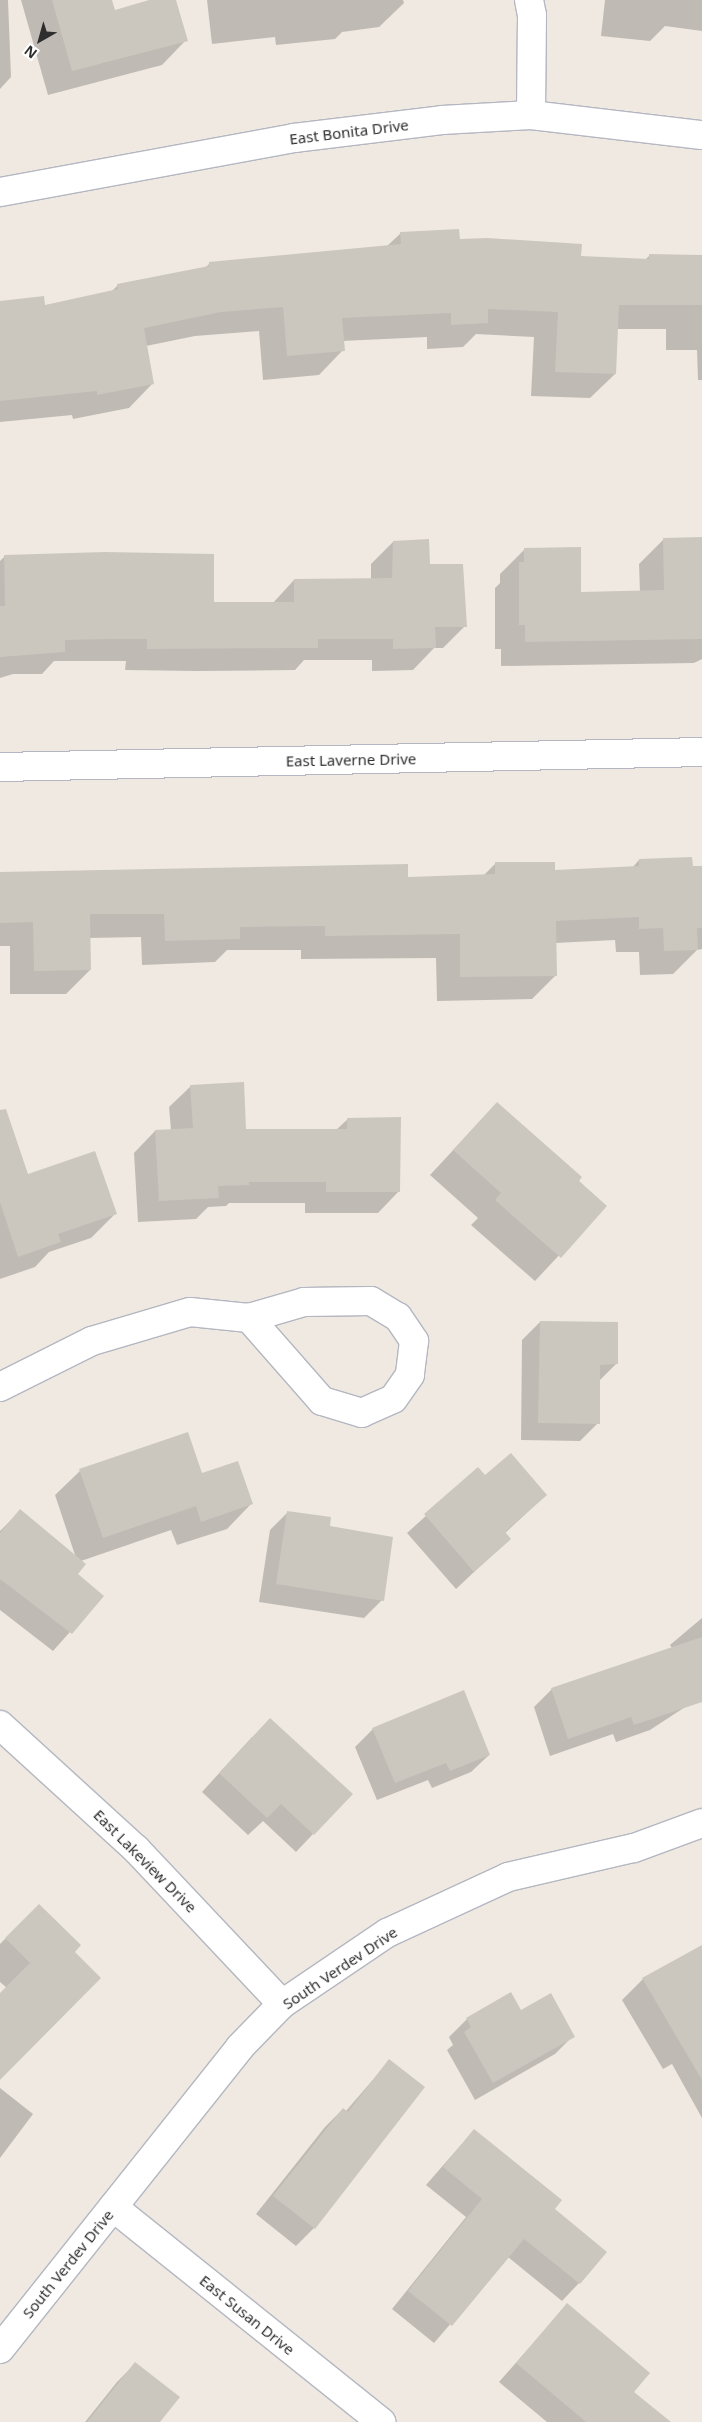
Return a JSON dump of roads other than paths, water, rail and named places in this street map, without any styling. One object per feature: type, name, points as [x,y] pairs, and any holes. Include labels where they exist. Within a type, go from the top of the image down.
[{"type":"street","points":[[529,0],[532,15],[531,115]]},
{"type":"street","name":"East Bonita Drive","points":[[0,192],[294,138],[442,120],[531,115],[702,135]]},
{"type":"street","name":"East Laverne Drive","points":[[0,768],[702,752]]},
{"type":"street","points":[[0,1386],[92,1340],[190,1312],[249,1318],[304,1302],[372,1301],[398,1317],[414,1341],[410,1375],[393,1399],[362,1413],[322,1401],[249,1318]]},
{"type":"street","name":"East Lakeview Drive","points":[[0,1725],[136,1849],[282,2004]]},
{"type":"street","name":"South Verdev Drive","points":[[0,2349],[240,2047],[282,2004],[387,1933],[508,1876],[634,1848],[702,1823]]},
{"type":"street","name":"East Susan Drive","points":[[113,2207],[381,2422]]}]
